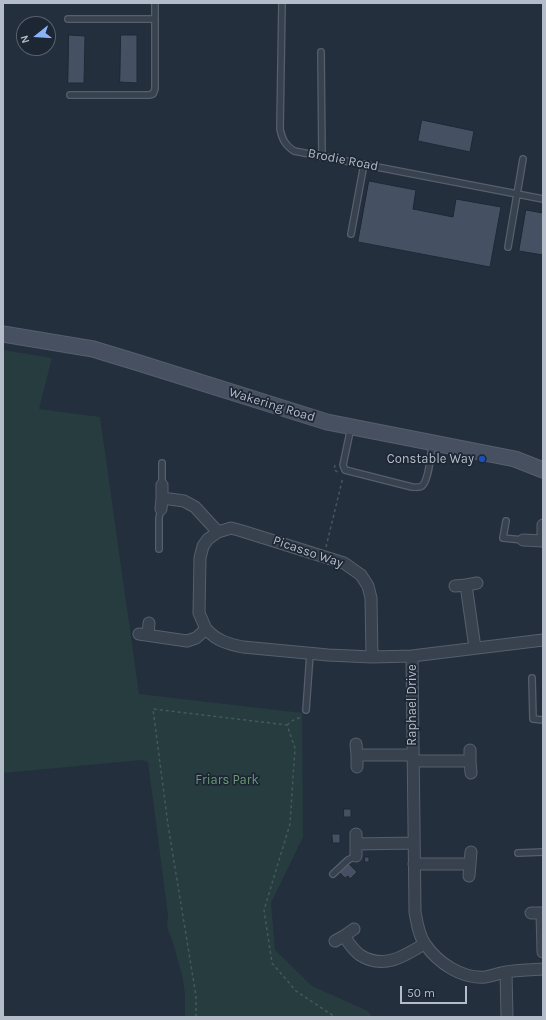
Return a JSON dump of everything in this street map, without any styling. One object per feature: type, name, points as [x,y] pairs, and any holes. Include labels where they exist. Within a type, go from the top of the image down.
[{"type":"street","name":"Wakering Road","points":[[3,334],[99,351],[327,422],[515,459],[543,470]]},
{"type":"street","points":[[162,485],[161,504],[184,501],[195,507],[218,532],[208,539],[203,546],[200,558],[199,613],[206,629],[219,641],[229,645],[310,654],[372,657],[412,656],[543,640]]},
{"type":"street","points":[[523,540],[543,541],[543,525]]},
{"type":"street","name":"Picasso Way","points":[[218,532],[231,528],[242,531],[344,563],[361,575],[368,586],[371,598],[372,657]]},
{"type":"street","points":[[475,648],[461,585],[477,583]]},
{"type":"street","points":[[149,622],[144,635],[187,641],[196,638],[206,629]]},
{"type":"street","name":"Raphael Drive","points":[[412,656],[415,912],[424,944],[442,962],[462,974],[485,977],[506,972],[543,969]]},
{"type":"street","points":[[356,744],[357,767]]},
{"type":"street","name":"Raphael Drive","points":[[357,755],[413,758],[470,755],[471,773]]},
{"type":"street","points":[[356,856],[356,839],[414,843]]},
{"type":"street","points":[[469,876],[471,852]]},
{"type":"street","points":[[414,864],[470,864]]},
{"type":"street","points":[[538,913],[543,952]]},
{"type":"street","points":[[354,929],[339,938],[370,960],[381,961],[402,958],[424,944]]},
{"type":"street","points":[[506,972],[507,1017]]},
{"type":"lane","points":[[70,95],[153,94],[155,89],[156,3]]},
{"type":"lane","name":"Brodie Road","points":[[282,3],[280,129],[284,143],[294,151],[543,199]]},
{"type":"lane","points":[[68,19],[155,19]]},
{"type":"lane","points":[[321,52],[322,156]]},
{"type":"lane","points":[[508,247],[523,159]]},
{"type":"lane","points":[[351,234],[364,164]]},
{"type":"lane","points":[[351,427],[343,465],[346,470],[412,487],[420,487],[425,481],[432,442]]},
{"type":"lane","points":[[162,463],[162,485]]},
{"type":"lane","points":[[159,549],[159,518],[161,504]]},
{"type":"lane","points":[[506,521],[503,538],[523,540]]},
{"type":"lane","points":[[306,710],[310,654]]},
{"type":"lane","points":[[532,678],[533,719],[543,720]]},
{"type":"lane","points":[[518,853],[543,852]]},
{"type":"lane","points":[[333,874],[348,860],[356,856]]},
{"type":"path","points":[[324,557],[344,474],[334,470],[336,463]]},
{"type":"path","points":[[196,1017],[196,996],[168,825],[153,709],[287,725],[295,719],[304,716],[306,710]]},
{"type":"path","points":[[287,725],[295,748],[290,824],[264,910],[272,963],[296,991],[335,1017]]},
{"type":"green space","name":"Friars Park","points":[[3,350],[52,358],[39,409],[100,417],[139,694],[302,713],[303,837],[271,903],[275,950],[312,986],[368,1011],[372,1017],[185,1017],[185,994],[182,975],[167,927],[168,915],[148,762],[142,760],[3,773]]},
{"type":"building","points":[[69,35],[85,36],[84,83],[68,83]]},
{"type":"building","points":[[121,35],[137,35],[137,83],[120,82]]},
{"type":"building","points":[[422,120],[474,131],[470,152],[418,141]]},
{"type":"building","points":[[369,181],[416,190],[413,209],[453,217],[456,199],[501,207],[490,267],[358,242]]},
{"type":"building","points":[[526,210],[543,213],[543,255],[519,251]]},
{"type":"building","points":[[344,809],[351,809],[351,817],[344,817]]},
{"type":"building","points":[[332,834],[340,834],[340,843],[333,843]]},
{"type":"building","points":[[365,857],[369,857],[369,862],[365,862]]},
{"type":"building","points":[[347,862],[357,872],[350,879],[348,876],[345,878],[338,871]]},
{"type":"place","name":"Constable Way","points":[[482,459]]}]
